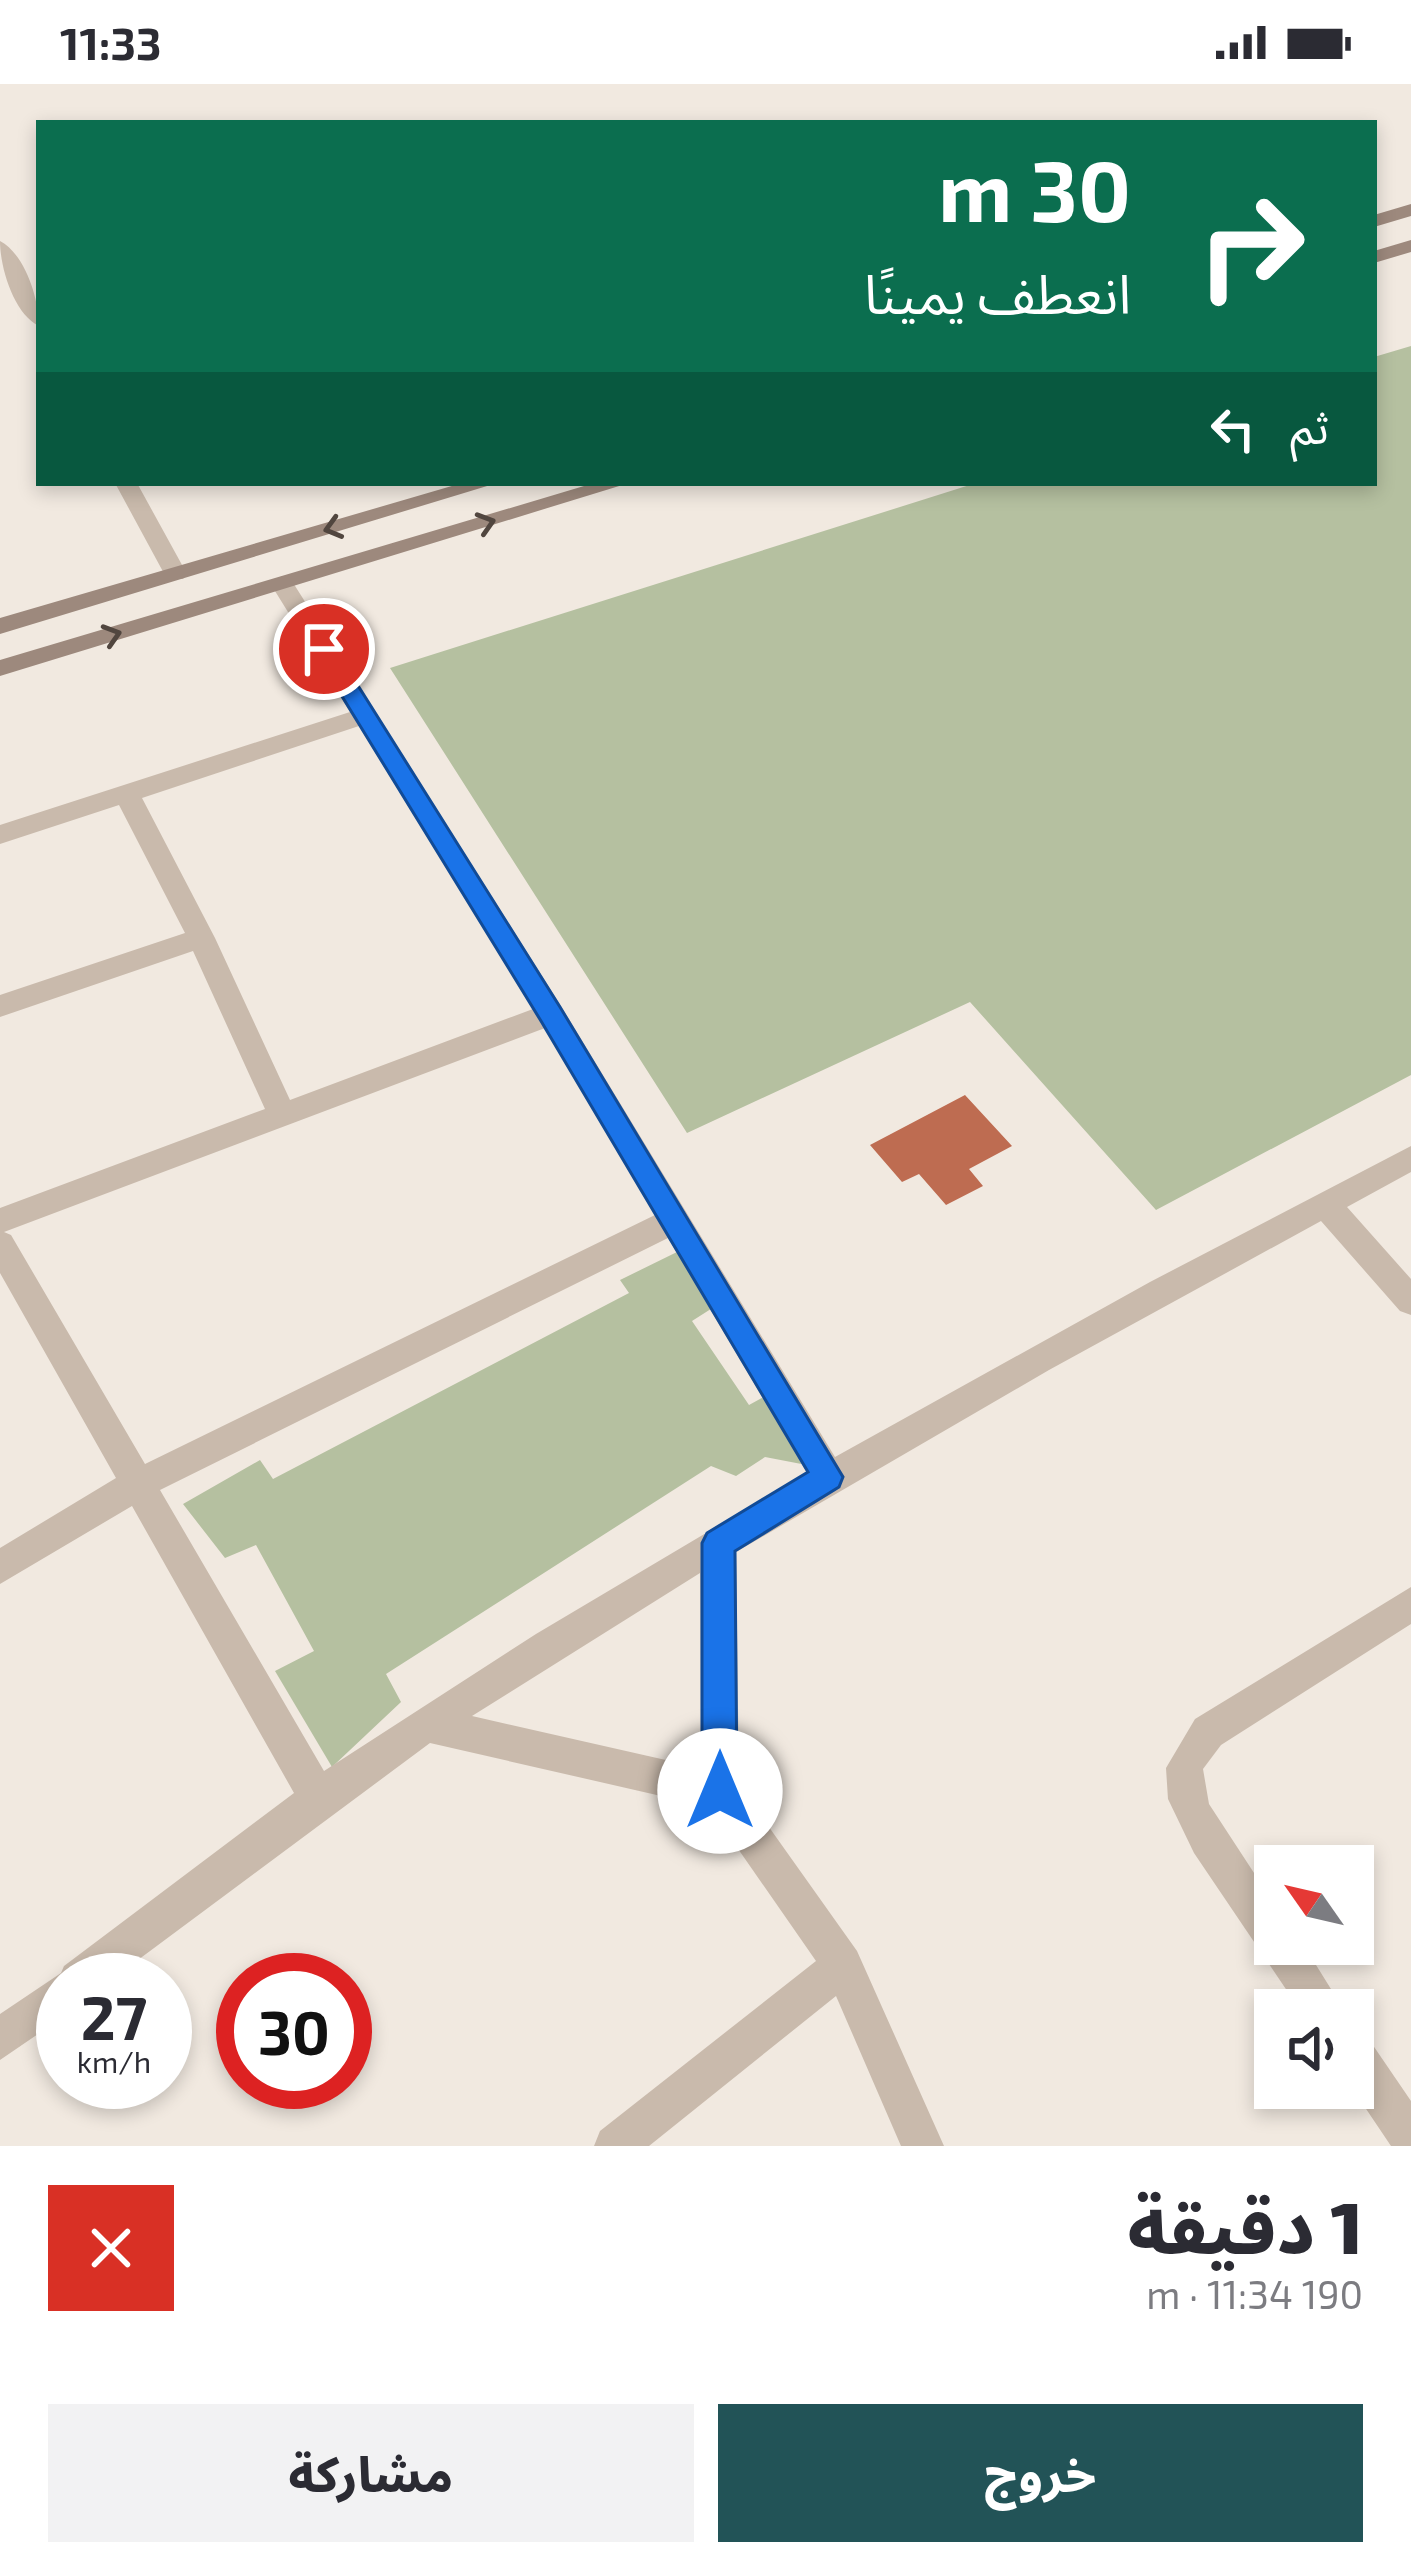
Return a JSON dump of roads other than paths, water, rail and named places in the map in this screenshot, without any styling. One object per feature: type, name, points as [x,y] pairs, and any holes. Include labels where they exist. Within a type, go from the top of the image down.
[{"type":"main road","points":[[1377,220],[1411,210]]},
{"type":"main road","points":[[1377,256],[1411,246]]},
{"type":"main road","points":[[0,626],[476,486]]},
{"type":"main road","points":[[0,668],[608,486]]},
{"type":"street","points":[[0,247],[36,314]]},
{"type":"street","points":[[128,486],[175,574]]},
{"type":"street","points":[[283,583],[550,1014],[828,1477]]},
{"type":"street","points":[[0,835],[366,715]]},
{"type":"street","points":[[126,794],[201,938],[282,1114]]},
{"type":"street","points":[[0,1006],[201,938]]},
{"type":"street","points":[[0,1221],[550,1014]]},
{"type":"street","points":[[115,1953],[319,1798],[427,1724],[718,1543],[828,1477],[1411,1158]]},
{"type":"street","points":[[1324,1204],[1411,1301]]},
{"type":"street","points":[[0,1568],[136,1485],[674,1220]]},
{"type":"street","points":[[0,1244],[319,1798]]},
{"type":"street","points":[[718,1543],[720,1791],[843,1965],[923,2146]]},
{"type":"street","points":[[1254,1906],[1198,1822],[1183,1783],[1188,1758],[1208,1732],[1411,1604]]},
{"type":"street","points":[[427,1724],[720,1791]]},
{"type":"street","points":[[615,2146],[843,1965]]},
{"type":"street","points":[[0,2039],[36,2012]]},
{"type":"street","points":[[1374,2084],[1410,2136]]}]
